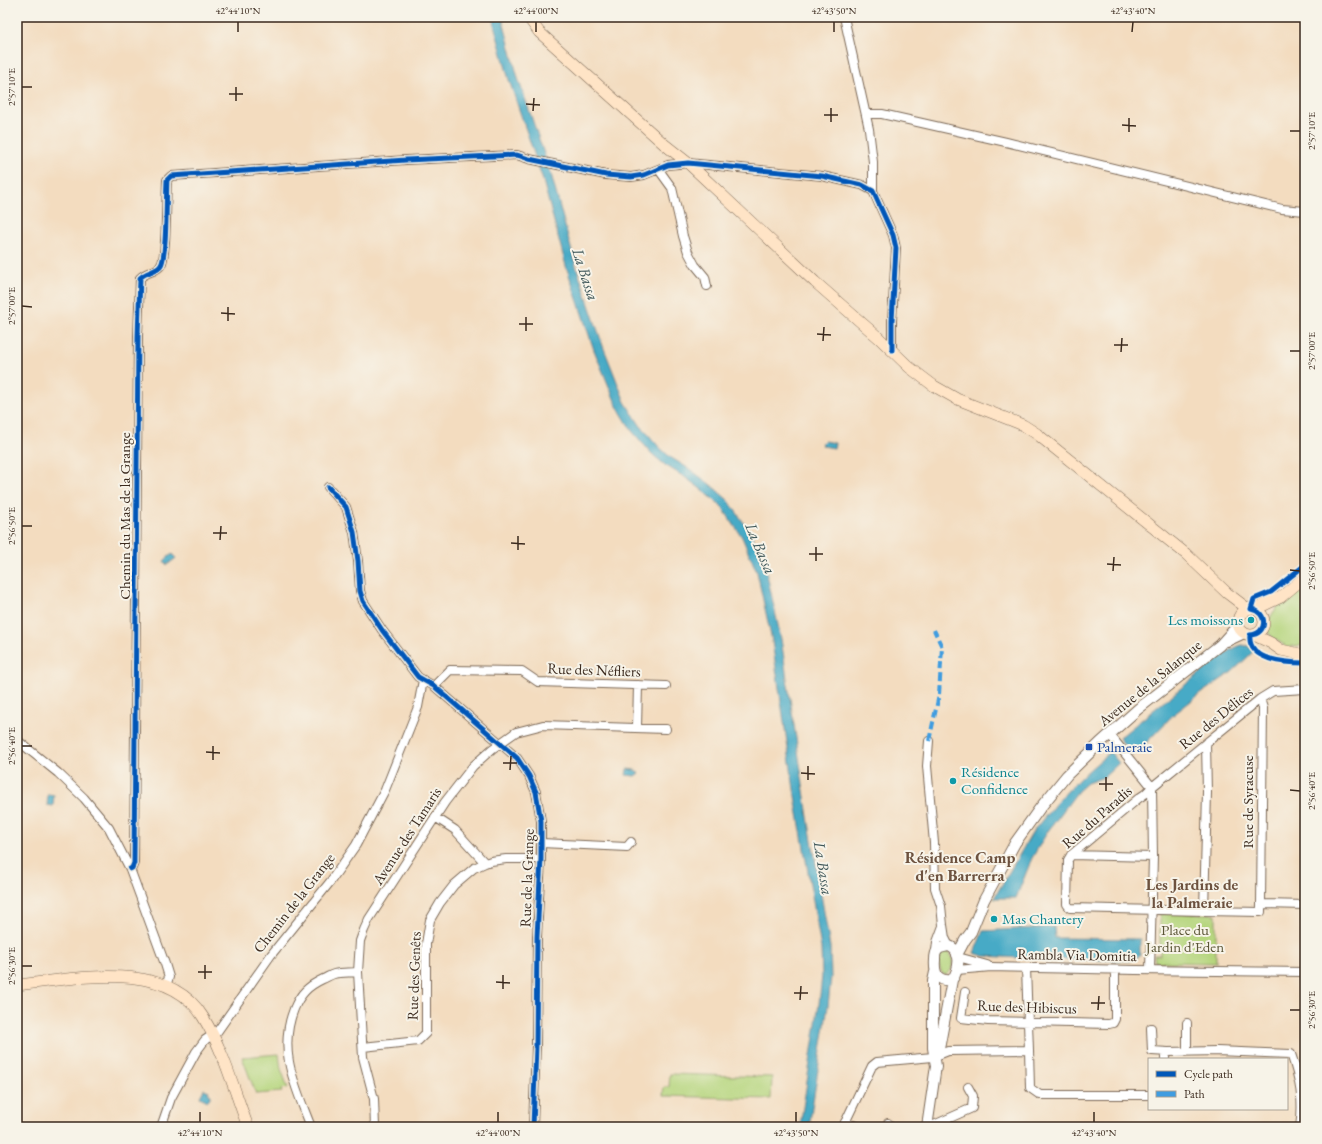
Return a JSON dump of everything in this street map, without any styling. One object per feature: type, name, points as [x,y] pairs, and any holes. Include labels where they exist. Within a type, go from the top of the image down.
[{"type":"main road","points":[[528,17],[540,32],[664,144],[688,163],[815,282],[892,350],[909,367],[934,386],[957,399],[1023,425],[1037,434],[1186,554],[1227,593],[1271,643],[1281,650],[1305,655]]},
{"type":"main road","points":[[1251,622],[1305,576]]},
{"type":"main road","points":[[17,985],[86,978],[128,976],[142,978],[166,986],[193,1005],[203,1017],[219,1048],[248,1127]]},
{"type":"street","points":[[844,17],[866,114],[873,162],[873,191],[896,248],[892,350]]},
{"type":"street","points":[[866,114],[882,114],[1282,208],[1305,211]]},
{"type":"street","name":"Chemin du Mas de la Grange","points":[[130,869],[134,863],[138,336],[140,278],[144,274],[156,270],[161,265],[164,248],[167,180],[171,176],[430,159],[518,155],[606,175],[631,177],[644,176],[659,170]]},
{"type":"street","points":[[707,286],[705,276],[695,265],[684,241],[672,188],[659,170],[668,165],[688,163],[822,176],[862,185],[873,191]]},
{"type":"street","name":"Rue de la Grange","points":[[328,487],[346,508],[354,532],[360,592],[363,601],[382,630],[418,677],[434,686],[517,758],[529,776],[536,792],[541,822],[541,859],[537,946],[533,1127]]},
{"type":"street","name":"Avenue de la Salanque","points":[[954,952],[971,932],[988,894],[1015,843],[1040,808],[1067,775],[1138,709],[1251,622]]},
{"type":"street","name":"Rue des Néfliers","points":[[434,686],[450,670],[522,671],[538,682],[666,686]]},
{"type":"street","name":"Chemin de la Grange","points":[[161,1127],[171,1098],[196,1052],[205,1040],[217,1032],[271,955],[330,882],[356,845],[385,790],[418,707],[423,680]]},
{"type":"street","points":[[637,728],[638,685]]},
{"type":"street","name":"Rue des Délices","points":[[1152,787],[1273,691],[1305,689]]},
{"type":"street","name":"Rue de Syracuse","points":[[1260,700],[1263,708],[1261,904]]},
{"type":"street","name":"Avenue des Tamaris","points":[[375,1127],[374,1099],[363,1057],[358,972],[360,941],[364,930],[435,817],[473,766],[500,743],[516,732],[543,725],[666,729]]},
{"type":"street","points":[[1110,735],[1152,787],[1153,857],[1150,970]]},
{"type":"street","points":[[17,740],[58,773],[84,798],[110,828],[130,869],[165,964],[169,977],[166,986]]},
{"type":"street","points":[[929,741],[927,766],[934,843],[935,888],[941,906],[946,938],[954,952],[957,970],[952,980],[939,1049],[936,1056]]},
{"type":"street","points":[[1204,911],[1207,792],[1206,743]]},
{"type":"street","name":"Rue du Paradis","points":[[1152,787],[1071,855],[1068,860],[1067,904],[1070,908],[1152,910]]},
{"type":"street","points":[[435,817],[455,830],[485,863]]},
{"type":"street","points":[[541,842],[627,847],[631,842]]},
{"type":"street","points":[[1071,855],[1153,857]]},
{"type":"street","name":"Rue des Genêts","points":[[363,1047],[418,1041],[426,1033],[426,944],[430,920],[440,903],[454,885],[474,868],[491,861],[506,859],[541,859]]},
{"type":"street","points":[[1152,910],[1261,912],[1261,904],[1305,905]]},
{"type":"street","points":[[943,925],[937,942],[933,981],[933,1048],[936,1056],[936,1066],[927,1126],[972,1108],[973,1096],[968,1087]]},
{"type":"street","points":[[936,951],[940,948],[954,952]]},
{"type":"street","name":"Rambla Via Domitia","points":[[954,952],[991,967]]},
{"type":"street","name":"Rambla Via Domitia","points":[[957,970],[991,967],[1305,972]]},
{"type":"street","points":[[1026,968],[1030,1088],[1040,1095],[1148,1095]]},
{"type":"street","name":"Rue des Hibiscus","points":[[965,992],[961,1018],[988,1021],[1114,1023],[1115,970]]},
{"type":"street","points":[[311,1127],[288,1062],[287,1047],[289,1021],[297,1000],[311,985],[334,974],[358,972]]},
{"type":"street","points":[[935,972],[942,980],[952,980]]},
{"type":"street","points":[[933,1013],[945,1014]]},
{"type":"street","points":[[1187,1023],[1187,1052]]},
{"type":"street","points":[[1151,1028],[1152,1051],[1166,1056],[1187,1052],[1217,1051],[1291,1054],[1298,1072],[1302,1109],[1300,1127]]},
{"type":"street","points":[[858,1127],[844,1124],[872,1066],[877,1062],[936,1056],[942,1052],[948,1051],[1029,1050]]},
{"type":"green space","points":[[1305,585],[1305,649],[1301,645],[1297,647],[1291,646],[1291,649],[1273,638],[1267,631],[1268,625],[1276,608],[1295,591],[1296,593]]},
{"type":"green space","name":"Place du Jardin d'Eden","points":[[1160,913],[1216,914],[1216,963],[1155,962],[1154,955],[1160,955]]},
{"type":"green space","points":[[948,951],[952,960],[951,970],[946,975],[941,972],[939,964],[941,953]]},
{"type":"green space","points":[[279,1054],[281,1069],[288,1088],[281,1089],[282,1092],[256,1094],[242,1057]]},
{"type":"green space","points":[[670,1074],[772,1077],[771,1099],[663,1096],[664,1087],[669,1087]]},
{"type":"water","points":[[492,17],[502,17],[518,78],[551,174],[575,263],[603,346],[625,402],[640,425],[659,447],[670,457],[711,485],[729,501],[750,532],[766,570],[781,639],[808,817],[830,947],[831,977],[828,1006],[809,1127],[800,1127],[819,1004],[822,976],[821,948],[795,796],[772,641],[757,572],[742,537],[722,507],[705,492],[665,465],[652,454],[632,431],[617,406],[594,350],[566,266],[542,177],[509,80]]},
{"type":"water","points":[[824,441],[835,443],[834,448],[823,446],[821,444]]},
{"type":"water","points":[[172,554],[176,558],[167,565],[164,561]]},
{"type":"water","points":[[1242,645],[1248,646],[1253,652],[1232,672],[1173,715],[1132,755],[1119,738],[1222,656],[1234,648]]},
{"type":"water","points":[[1110,752],[1119,763],[1104,777],[1087,783],[1078,791],[1048,831],[1032,858],[1016,898],[994,898],[1034,830],[1057,802],[1081,777]]},
{"type":"water","points":[[627,769],[635,770],[639,773],[635,776],[626,775]]},
{"type":"water","points":[[48,794],[54,795],[53,806],[47,805]]},
{"type":"water","points":[[1054,927],[1055,938],[1140,939],[1140,955],[1130,961],[1022,958],[984,956],[974,953],[983,931]]},
{"type":"water","points":[[204,1089],[209,1091],[208,1093],[211,1095],[208,1101],[200,1097]]},
{"type":"marked path","points":[[929,741],[939,695],[942,647],[934,630]]},
{"type":"cycle path","points":[[130,869],[134,863],[138,336],[140,278],[159,267],[163,259],[167,180],[171,176],[406,160],[517,155],[529,159],[606,175],[631,177],[644,175],[668,165],[688,163],[822,176],[862,185],[873,191],[893,235],[896,248],[892,350]]},
{"type":"cycle path","points":[[328,487],[346,507],[354,532],[360,591],[363,601],[382,630],[418,677],[434,686],[517,758],[529,776],[536,792],[541,821],[541,859],[537,937],[536,1046],[533,1127]]},
{"type":"cycle path","points":[[1305,565],[1271,592],[1254,599],[1251,609],[1261,614],[1264,623],[1260,631],[1256,634],[1250,635],[1251,644],[1261,655],[1279,661],[1305,663]]},
{"type":"place","name":"Les moissons","points":[[1251,620]]},
{"type":"place","name":"Palmeraie","points":[[1089,747]]},
{"type":"place","name":"Résidence Confidence","points":[[953,781]]},
{"type":"place","name":"Mas Chantery","points":[[994,919]]},
{"type":"district","name":"Résidence Camp d'en Barrerra","points":[[960,866]]},
{"type":"district","name":"Les Jardins de la Palmeraie","points":[[1192,893]]},
{"type":"water label","name":"La Bassa","points":[[586,274]]},
{"type":"water label","name":"La Bassa","points":[[761,548]]},
{"type":"water label","name":"La Bassa","points":[[824,868]]}]
